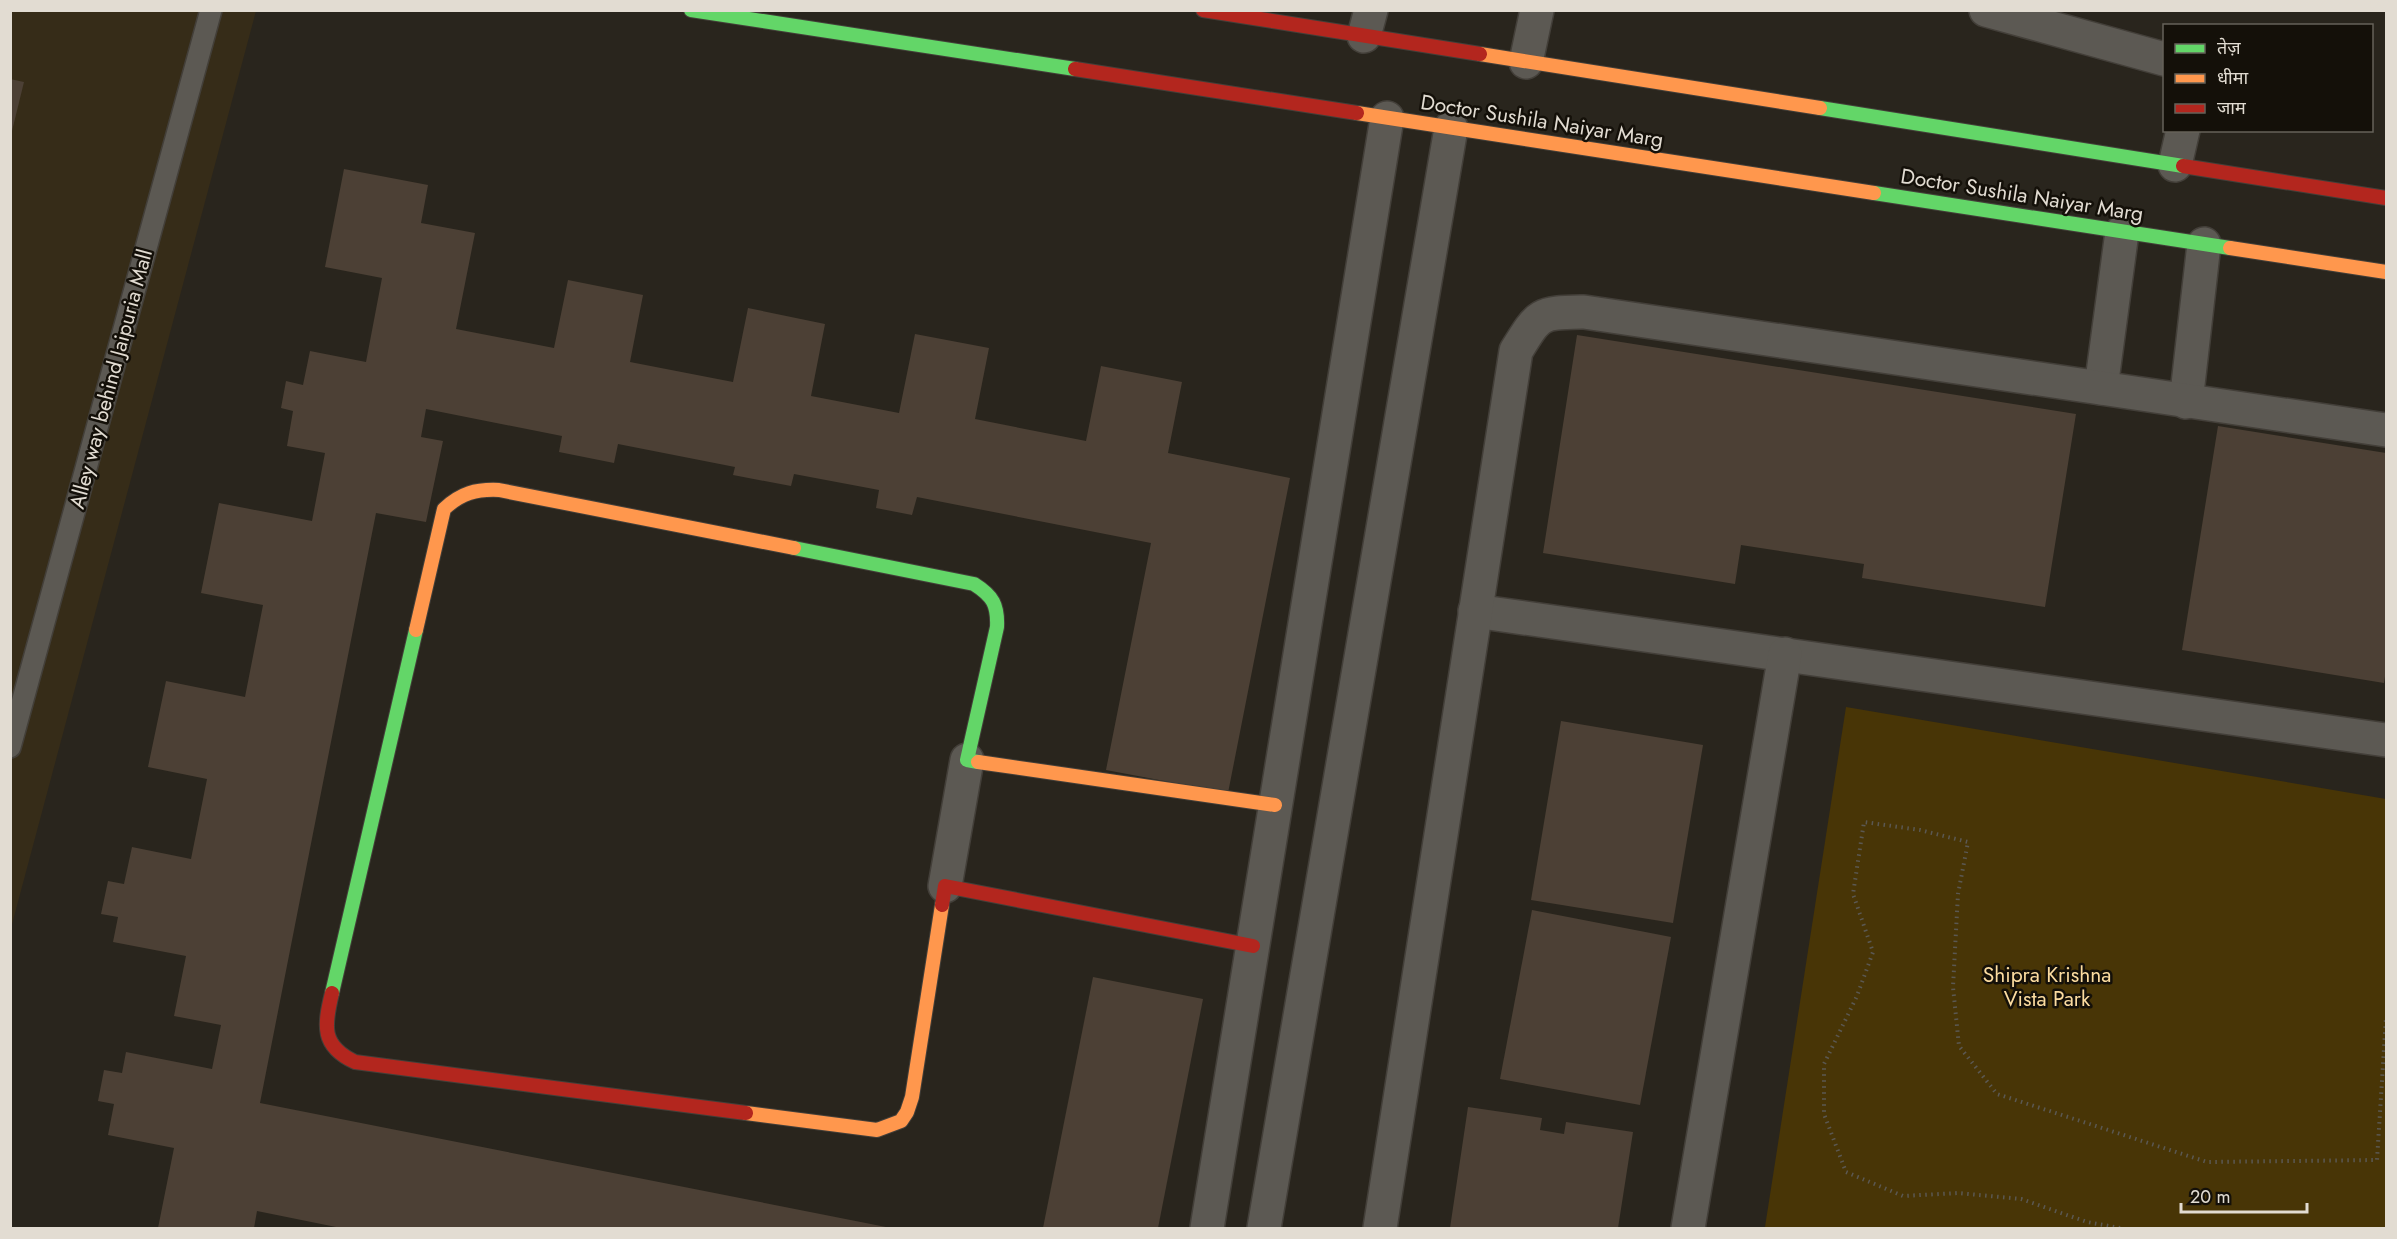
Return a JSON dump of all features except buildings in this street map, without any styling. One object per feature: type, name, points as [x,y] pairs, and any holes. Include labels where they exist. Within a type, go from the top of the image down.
[{"type":"street","name":"Doctor Sushila Naiyar Marg","points":[[691,10],[2386,272]]},
{"type":"street","points":[[1203,10],[1368,23],[1526,62],[2386,198]]},
{"type":"street","points":[[1526,62],[1537,10]]},
{"type":"street","points":[[1986,10],[2163,58]]},
{"type":"street","points":[[1207,1228],[1386,118]]},
{"type":"street","points":[[1264,1228],[1451,128]]},
{"type":"street","points":[[2175,165],[2183,132]]},
{"type":"street","points":[[2102,388],[2122,232]]},
{"type":"street","points":[[2186,402],[2204,244]]},
{"type":"street","points":[[1380,1228],[1516,351],[1531,326],[1547,313],[1584,312],[2386,430]]},
{"type":"street","points":[[474,489],[500,490],[974,584],[991,593],[998,607],[997,627],[967,760],[945,886],[912,1097],[907,1114],[897,1126],[877,1130],[355,1062],[337,1054],[328,1036],[326,1019],[328,1008],[444,509],[456,497],[474,489]]},
{"type":"street","points":[[1475,611],[2386,740]]},
{"type":"street","points":[[1688,1228],[1785,654]]},
{"type":"street","points":[[967,760],[1275,805]]},
{"type":"street","points":[[945,886],[1253,946]]},
{"type":"lane","name":"Alley way behind Jaipuria Mall","points":[[10,747],[211,10]]},
{"type":"path","points":[[2120,1228],[2087,1222],[2021,1199],[1958,1193],[1903,1196],[1846,1172],[1824,1114],[1824,1064],[1857,996],[1873,951],[1853,894],[1864,822],[1920,830],[1968,842],[1958,894],[1953,987],[1959,1046],[1997,1094],[2207,1162],[2377,1160],[2386,1017]]},
{"type":"shaded area","points":[[11,11],[256,11],[11,928]]},
{"type":"green space","name":"Shipra Krishna Vista Park","points":[[1846,707],[2386,799],[2386,1228],[1765,1227]]},
{"type":"traffic: fast","points":[[691,10],[1075,69]]},
{"type":"traffic: fast","points":[[1820,108],[2183,166]]},
{"type":"traffic: fast","points":[[1874,193],[2230,248]]},
{"type":"traffic: fast","points":[[794,548],[974,584],[990,597],[995,607],[997,627],[967,760],[978,762]]},
{"type":"traffic: fast","points":[[332,993],[416,630]]},
{"type":"traffic: slow","points":[[1480,54],[1820,108]]},
{"type":"traffic: slow","points":[[1357,113],[1874,193]]},
{"type":"traffic: slow","points":[[2230,248],[2386,272]]},
{"type":"traffic: slow","points":[[416,630],[444,509],[457,499],[476,491],[499,490],[794,548]]},
{"type":"traffic: slow","points":[[978,762],[1275,805]]},
{"type":"traffic: slow","points":[[746,1113],[877,1130],[901,1121],[912,1097],[942,905]]},
{"type":"traffic: jam","points":[[1203,10],[1480,54]]},
{"type":"traffic: jam","points":[[1075,69],[1357,113]]},
{"type":"traffic: jam","points":[[2183,166],[2386,198]]},
{"type":"traffic: jam","points":[[942,905],[945,886],[1253,946]]},
{"type":"traffic: jam","points":[[332,993],[327,1015],[328,1034],[336,1049],[355,1062],[746,1113]]}]
